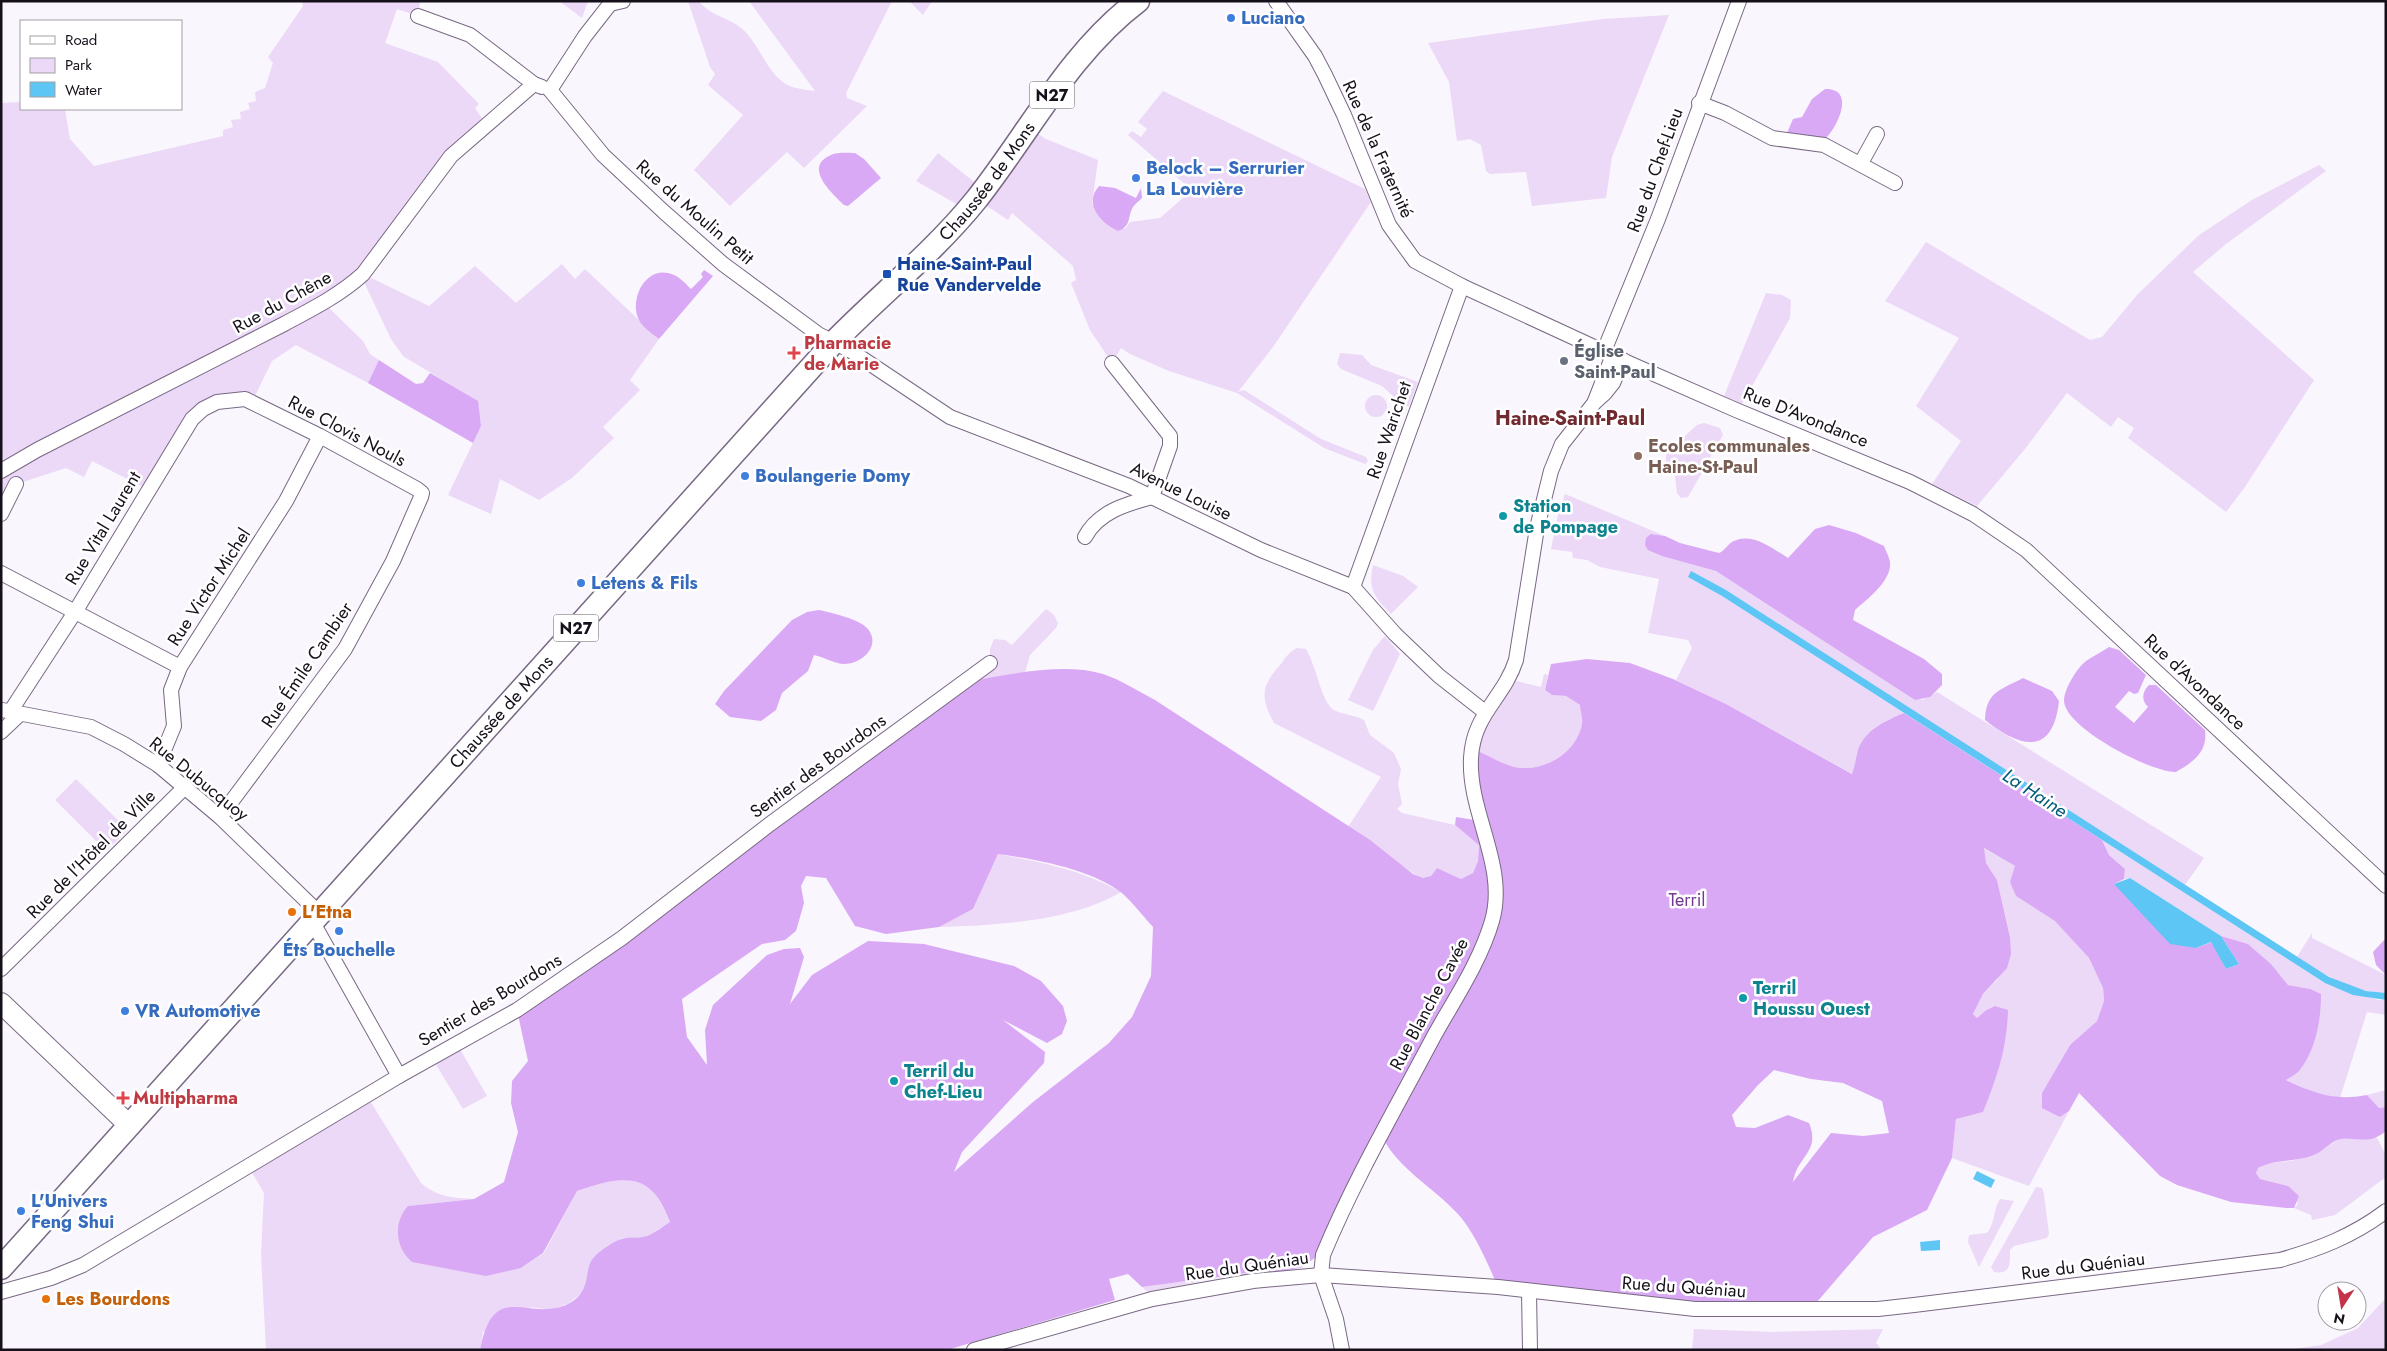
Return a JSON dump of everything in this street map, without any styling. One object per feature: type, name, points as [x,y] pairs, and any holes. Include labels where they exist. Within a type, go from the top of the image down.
[{"type":"main road","name":"Chaussée de Mons","points":[[1,1268],[834,342],[957,222],[976,199],[1069,71],[1099,35],[1138,1]]},
{"type":"street","name":"Rue de la Fraternité","points":[[1276,1],[1315,56],[1344,115],[1389,225],[1415,261],[1462,286],[1613,356]]},
{"type":"street","name":"Rue du Chef-Lieu","points":[[1474,735],[1485,712],[1508,679],[1516,660],[1537,528],[1551,471],[1562,444],[1595,402],[1606,393],[1613,383],[1613,356],[1658,219],[1699,104],[1739,1]]},
{"type":"street","points":[[418,16],[470,35],[534,84],[550,90],[585,36],[614,2]]},
{"type":"street","name":"Rue du Chêne","points":[[1,471],[43,447],[284,324],[351,285],[363,274],[451,156],[467,140],[534,84]]},
{"type":"street","name":"Rue du Moulin Petit","points":[[550,90],[603,155],[664,212],[725,265],[818,334],[834,342]]},
{"type":"street","points":[[1699,104],[1725,113],[1772,138],[1824,145],[1895,182]]},
{"type":"street","points":[[1861,163],[1877,134]]},
{"type":"street","name":"Rue Warichet","points":[[1353,587],[1462,286]]},
{"type":"street","name":"Avenue Louise","points":[[834,342],[950,417],[1129,486],[1271,555],[1353,587],[1395,634],[1438,676],[1485,712]]},
{"type":"street","name":"Rue D'Avondance","points":[[1613,356],[1736,410],[1873,465],[1973,514]]},
{"type":"street","points":[[1085,537],[1091,527],[1117,508],[1152,497],[1170,446],[1170,436],[1112,363]]},
{"type":"street","name":"Rue Vital Laurent","points":[[1,732],[10,712],[75,612],[192,419],[203,409],[217,402],[238,399],[252,402]]},
{"type":"street","name":"Rue Clovis Nouls","points":[[252,402],[320,436],[417,489],[422,493],[421,496]]},
{"type":"street","name":"Rue Victor Michel","points":[[158,765],[174,726],[171,690],[180,667],[286,501],[320,436]]},
{"type":"street","points":[[1,514],[16,484]]},
{"type":"street","name":"Rue Émile Cambier","points":[[220,817],[349,642],[393,561],[421,496]]},
{"type":"street","name":"Rue d'Avondance","points":[[1973,514],[2026,550],[2386,886]]},
{"type":"street","points":[[1,573],[180,667]]},
{"type":"street","name":"Sentier des Bourdons","points":[[1,1292],[51,1278],[83,1266],[399,1076],[518,1010],[622,938],[770,824],[990,663]]},
{"type":"street","name":"Rue Dubucquoy","points":[[10,712],[91,727],[158,765],[220,817],[315,917],[399,1076]]},
{"type":"street","name":"Rue Blanche Cavée","points":[[1321,1275],[1323,1255],[1327,1244],[1382,1134],[1473,966],[1491,922],[1495,906],[1496,881],[1472,775],[1474,735]]},
{"type":"street","name":"Rue de l'Hôtel de Ville","points":[[1,969],[185,787]]},
{"type":"street","points":[[1,1003],[129,1125]]},
{"type":"street","name":"Rue du Quéniau","points":[[974,1350],[1152,1299],[1253,1280],[1321,1275],[1404,1280],[1695,1309],[1839,1309],[1914,1305],[2280,1260],[2337,1242],[2386,1211]]},
{"type":"street","points":[[1321,1275],[1336,1319],[1342,1350]]},
{"type":"street","points":[[1529,1292],[1530,1350]]},
{"type":"green space","points":[[302,1],[420,1],[418,16],[397,9],[385,43],[438,62],[479,104],[475,108],[486,124],[363,274],[429,306],[475,266],[516,303],[562,264],[575,279],[585,269],[659,339],[630,380],[640,390],[603,427],[614,438],[572,478],[539,500],[500,479],[491,514],[448,495],[481,426],[477,401],[403,356],[391,339],[364,282],[351,285],[324,303],[363,341],[370,354],[379,360],[368,383],[296,345],[272,361],[252,402],[209,405],[149,490],[92,461],[84,477],[66,468],[17,484],[1,514],[1,103],[20,102],[20,110],[65,110],[70,139],[94,166],[223,136],[223,130],[233,127],[231,120],[241,119],[240,112],[250,109],[248,103],[256,101],[255,92],[265,88],[273,63],[268,57],[303,6]]},
{"type":"green space","points":[[559,1],[588,1],[582,18]]},
{"type":"green space","points":[[688,1],[699,1],[708,10],[741,28],[754,43],[770,69],[783,83],[792,87],[815,91],[749,1],[892,1],[846,93],[847,98],[867,106],[804,168],[787,152],[730,206],[694,170],[743,115],[708,85],[715,74],[710,67]]},
{"type":"green space","points":[[909,1],[932,1],[923,15]]},
{"type":"green space","points":[[1669,15],[1612,157],[1606,198],[1532,206],[1526,172],[1490,174],[1486,171],[1481,145],[1470,139],[1457,141],[1449,82],[1428,43],[1603,19]]},
{"type":"green space","points":[[1825,89],[1834,90],[1840,95],[1842,101],[1839,118],[1830,133],[1825,139],[1789,136],[1787,133],[1793,119],[1802,117],[1812,99]]},
{"type":"green space","points":[[1163,91],[1365,189],[1371,202],[1273,347],[1238,392],[1244,390],[1321,439],[1366,457],[1368,461],[1365,464],[1324,448],[1237,393],[1169,371],[1130,354],[1121,348],[1112,363],[1090,330],[1071,283],[1076,280],[1073,266],[1012,213],[1008,220],[976,199],[967,210],[916,181],[938,153],[983,189],[1029,128],[1046,139],[1098,160],[1092,204],[1125,229],[1130,222],[1160,218],[1192,190],[1128,135],[1132,131],[1141,137],[1147,129],[1138,122]]},
{"type":"green space","points":[[855,153],[864,159],[881,178],[848,206],[844,205],[827,188],[819,173],[819,166],[823,160],[833,154]]},
{"type":"green space","points":[[2319,165],[2326,171],[2226,244],[2193,272],[2314,380],[2245,487],[2226,512],[2128,438],[2134,428],[2118,417],[2111,427],[2067,393],[2025,449],[1977,506],[1932,484],[1961,441],[1916,406],[1959,338],[1885,301],[1926,242],[2090,340],[2102,337],[2137,295],[2199,235],[2252,200]]},
{"type":"green space","points":[[1099,186],[1115,188],[1136,198],[1141,188],[1142,198],[1133,207],[1125,227],[1118,231],[1100,218],[1093,206],[1095,193]]},
{"type":"green space","points":[[704,270],[713,276],[659,339],[643,325],[636,312],[637,295],[641,288],[652,276],[659,273],[668,273],[678,277],[691,289],[703,277],[701,274]]},
{"type":"green space","points":[[1766,293],[1782,295],[1791,300],[1790,318],[1742,404],[1724,396]]},
{"type":"green space","points":[[1340,353],[1362,355],[1371,365],[1418,382],[1409,406],[1404,406],[1382,386],[1341,369],[1337,364]]},
{"type":"green space","points":[[379,360],[416,384],[423,383],[430,373],[478,401],[481,426],[473,443],[368,383]]},
{"type":"green space","points":[[1376,395],[1384,398],[1387,406],[1384,414],[1376,417],[1368,414],[1365,406],[1368,398]]},
{"type":"green space","points":[[1704,423],[1720,428],[1723,435],[1688,497],[1681,498],[1677,493],[1674,468],[1666,464],[1666,453],[1697,425]]},
{"type":"green space","points":[[1565,494],[1665,536],[1651,534],[1696,563],[1716,571],[1922,700],[1937,692],[2204,858],[2185,885],[1726,590],[1688,577],[1722,596],[1904,713],[1875,728],[1869,735],[1860,751],[1853,774],[1726,704],[1676,680],[1692,648],[1688,640],[1648,633],[1659,579],[1600,567],[1587,560],[1573,558],[1572,552],[1551,549],[1559,510]]},
{"type":"green space","points":[[1829,525],[1856,533],[1884,546],[1890,562],[1890,569],[1878,589],[1855,610],[1853,620],[1924,659],[1942,674],[1942,685],[1930,697],[1915,700],[1716,571],[1662,556],[1648,550],[1645,545],[1646,538],[1651,534],[1665,536],[1680,543],[1719,553],[1732,542],[1748,539],[1763,543],[1788,558],[1815,529]]},
{"type":"green space","points":[[1373,565],[1403,576],[1418,587],[1391,614],[1380,602],[1372,587]]},
{"type":"green space","points":[[1046,609],[1054,615],[1058,623],[1056,628],[1030,655],[1025,673],[965,682],[990,663],[990,649],[994,639],[1005,640],[1012,645]]},
{"type":"green space","points":[[819,610],[845,617],[864,625],[872,636],[871,648],[867,654],[850,664],[843,664],[814,655],[808,671],[782,693],[776,710],[761,721],[730,717],[715,704],[724,691],[792,620],[807,612]]},
{"type":"green space","points":[[1385,636],[1400,654],[1373,711],[1348,700],[1373,650]]},
{"type":"green space","points":[[2109,647],[2119,650],[2146,675],[2138,693],[2134,694],[2129,691],[2115,707],[2134,723],[2148,707],[2143,699],[2145,690],[2149,685],[2156,685],[2205,730],[2204,744],[2198,756],[2176,772],[2149,765],[2111,747],[2079,724],[2068,712],[2064,701],[2075,674],[2082,664]]},
{"type":"green space","points":[[1297,648],[1306,649],[1310,656],[1330,706],[1338,712],[1364,720],[1370,735],[1394,753],[1401,769],[1398,784],[1402,804],[1397,809],[1402,813],[1455,825],[1479,844],[1478,861],[1473,873],[1461,879],[1437,868],[1431,876],[1423,878],[1410,871],[1348,827],[1381,777],[1274,723],[1266,706],[1266,685],[1286,657]]},
{"type":"green space","name":"Terril","points":[[1587,659],[1630,663],[1673,679],[1726,704],[1852,774],[1861,743],[1871,731],[1904,713],[2102,840],[2109,855],[2125,869],[2124,879],[2114,884],[2196,948],[2212,942],[2226,969],[2239,964],[2221,936],[2248,944],[2271,964],[2288,985],[2310,989],[2321,994],[2319,1024],[2310,1054],[2299,1071],[2286,1080],[2307,1089],[2335,1097],[2367,1095],[2379,1108],[2386,1107],[2386,1131],[2375,1138],[2365,1140],[2341,1139],[2311,1156],[2272,1163],[2258,1168],[2256,1173],[2260,1179],[2288,1186],[2299,1196],[2294,1208],[2286,1208],[2231,1202],[2177,1185],[2160,1176],[2079,1093],[2069,1111],[2060,1117],[2042,1108],[2042,1093],[2070,1045],[2097,1021],[2104,1001],[2103,988],[2089,958],[2055,921],[2016,896],[2010,882],[2015,866],[1984,848],[1986,863],[1997,880],[2010,937],[2011,954],[2007,968],[1983,994],[1973,1014],[1977,1018],[1995,1006],[2008,1010],[2006,1037],[1997,1075],[1988,1099],[1983,1112],[1956,1119],[1952,1158],[1927,1210],[1873,1237],[1810,1310],[1773,1310],[1498,1287],[1481,1249],[1458,1214],[1406,1168],[1388,1147],[1381,1135],[1317,1256],[1303,1267],[1285,1271],[1246,1273],[1142,1287],[1128,1274],[1109,1279],[1115,1300],[947,1350],[480,1350],[486,1328],[494,1315],[503,1309],[514,1307],[539,1309],[568,1304],[581,1293],[585,1286],[591,1261],[600,1251],[621,1239],[647,1236],[670,1222],[652,1191],[644,1185],[625,1180],[595,1185],[577,1191],[543,1253],[521,1268],[486,1276],[412,1262],[402,1250],[399,1242],[398,1227],[403,1212],[408,1206],[474,1199],[504,1182],[518,1132],[511,1103],[512,1081],[528,1061],[517,1010],[965,682],[1052,669],[1087,671],[1110,676],[1155,700],[1370,840],[1413,874],[1423,878],[1431,876],[1437,868],[1461,879],[1473,873],[1478,861],[1479,845],[1455,825],[1456,817],[1481,821],[1472,748],[1514,767],[1536,767],[1557,759],[1573,744],[1579,735],[1582,724],[1580,705],[1566,696],[1552,695],[1545,690],[1551,664]],"holes":[[[998,854],[1046,862],[1079,871],[1095,877],[1122,893],[1153,927],[1151,976],[1132,1017],[1109,1043],[1033,1102],[954,1172],[962,1152],[1044,1063],[1045,1052],[1003,1020],[1047,1043],[1062,1034],[1067,1021],[1063,1006],[1041,981],[1014,966],[924,944],[868,941],[812,975],[790,1004],[804,957],[800,948],[784,949],[767,955],[713,1005],[705,1030],[707,1065],[687,1037],[682,999],[762,944],[785,940],[796,931],[804,903],[801,886],[806,876],[826,878],[855,926],[886,934],[939,927],[973,909]],[[1774,1070],[1811,1079],[1843,1083],[1882,1101],[1889,1133],[1863,1136],[1831,1133],[1793,1182],[1795,1173],[1807,1154],[1812,1141],[1809,1123],[1788,1115],[1755,1128],[1736,1127],[1732,1115]]]},
{"type":"green space","points":[[1544,674],[1548,675],[1545,690],[1552,695],[1566,696],[1580,705],[1582,724],[1579,735],[1573,744],[1557,759],[1547,764],[1525,768],[1514,767],[1498,761],[1472,748],[1508,679],[1541,687]]},
{"type":"green space","points":[[2023,678],[2052,691],[2059,701],[2056,719],[2050,732],[2042,739],[2033,742],[2010,737],[1985,720],[1988,703],[1992,697],[2002,689]]},
{"type":"green space","points":[[76,779],[128,830],[106,851],[55,800]]},
{"type":"green space","points":[[2102,840],[2325,983],[2378,1000],[2386,1000],[2386,1015],[2367,1012],[2340,1098],[2317,1094],[2285,1079],[2310,989],[2288,985],[2271,964],[2248,944],[2221,936],[2130,878],[2124,879],[2125,869],[2109,855]]},
{"type":"green space","points":[[1983,848],[2015,866],[2016,896],[2055,920],[2089,958],[2103,988],[2104,1001],[2097,1021],[2070,1045],[2042,1093],[2060,1117],[2069,1111],[2029,1186],[1952,1158],[1956,1119],[1985,1011],[1977,1018],[1973,1014],[1983,994],[1998,979],[2010,936],[1997,880],[1986,863]]},
{"type":"green space","points":[[998,854],[1076,872],[1121,892],[1101,902],[1056,916],[1009,923],[939,927],[973,909]]},
{"type":"green space","points":[[2312,933],[2312,938],[2386,975],[2386,993],[2350,986],[2328,976],[2297,957]]},
{"type":"green space","points":[[2386,938],[2386,975],[2376,965],[2373,952]]},
{"type":"green space","points":[[457,1044],[487,1096],[463,1109],[432,1058]]},
{"type":"green space","points":[[2386,1090],[2386,1107],[2379,1108],[2367,1095]]},
{"type":"green space","points":[[367,1096],[421,1183],[440,1194],[474,1199],[408,1206],[521,1268],[544,1253],[577,1191],[595,1185],[625,1180],[644,1185],[657,1198],[670,1222],[646,1237],[621,1238],[594,1257],[583,1292],[569,1303],[551,1310],[531,1307],[483,1332],[480,1350],[266,1350],[261,1254],[264,1193],[249,1167]]},
{"type":"green space","points":[[2377,1138],[2386,1155],[2386,1177],[2335,1215],[2312,1220],[2311,1215],[2294,1208],[2298,1204],[2288,1186],[2260,1179],[2256,1173],[2257,1168],[2267,1163],[2291,1161],[2317,1153],[2339,1139]]},
{"type":"green space","points":[[2036,1187],[2042,1188],[2044,1194],[2049,1234],[2047,1238],[2014,1246],[2010,1250],[2007,1270],[2004,1272],[1994,1272],[1991,1267]]},
{"type":"green space","points":[[2000,1199],[2014,1201],[1979,1267],[1968,1242],[1969,1235],[1987,1233]]},
{"type":"green space","points":[[1285,1271],[1217,1278],[1148,1292],[1142,1287],[1246,1273]]},
{"type":"green space","points":[[2386,1298],[2386,1350],[2286,1350],[2321,1345],[2351,1331],[2367,1331],[2367,1318]]},
{"type":"green space","points":[[1694,1329],[1772,1332],[1883,1329],[1876,1343],[1882,1350],[1692,1350]]},
{"type":"water","name":"La Haine","points":[[1691,571],[1726,590],[2329,977],[2366,991],[2386,993],[2386,1000],[2353,995],[2325,983],[1722,596],[1688,577]]},
{"type":"water","points":[[2130,878],[2221,936],[2239,964],[2226,969],[2211,942],[2196,948],[2170,944],[2114,884]]},
{"type":"water","points":[[1977,1171],[1995,1180],[1991,1188],[1973,1179]]},
{"type":"water","points":[[1940,1240],[1940,1250],[1921,1251],[1920,1242]]},
{"type":"place","name":"Luciano","points":[[1231,18]]},
{"type":"place","name":"Belock – Serrurier La Louvière","points":[[1136,178]]},
{"type":"place","name":"Haine-Saint-Paul Rue Vandervelde","points":[[887,274]]},
{"type":"place","name":"Pharmacie de Marie","points":[[794,353]]},
{"type":"place","name":"Église Saint-Paul","points":[[1564,361]]},
{"type":"place","name":"Ecoles communales Haine-St-Paul","points":[[1638,456]]},
{"type":"place","name":"Boulangerie Domy","points":[[745,476]]},
{"type":"place","name":"Station de Pompage","points":[[1503,516]]},
{"type":"place","name":"Letens & Fils","points":[[581,583]]},
{"type":"place","name":"L'Etna","points":[[292,912]]},
{"type":"place","name":"Éts Bouchelle","points":[[339,931]]},
{"type":"place","name":"Terril Houssu Ouest","points":[[1743,998]]},
{"type":"place","name":"VR Automotive","points":[[125,1011]]},
{"type":"place","name":"Terril du Chef-Lieu","points":[[894,1081]]},
{"type":"place","name":"Multipharma","points":[[123,1098]]},
{"type":"place","name":"L'Univers Feng Shui","points":[[21,1211]]},
{"type":"place","name":"Les Bourdons","points":[[46,1299]]},
{"type":"district","name":"Haine-Saint-Paul","points":[[1570,418]]}]
